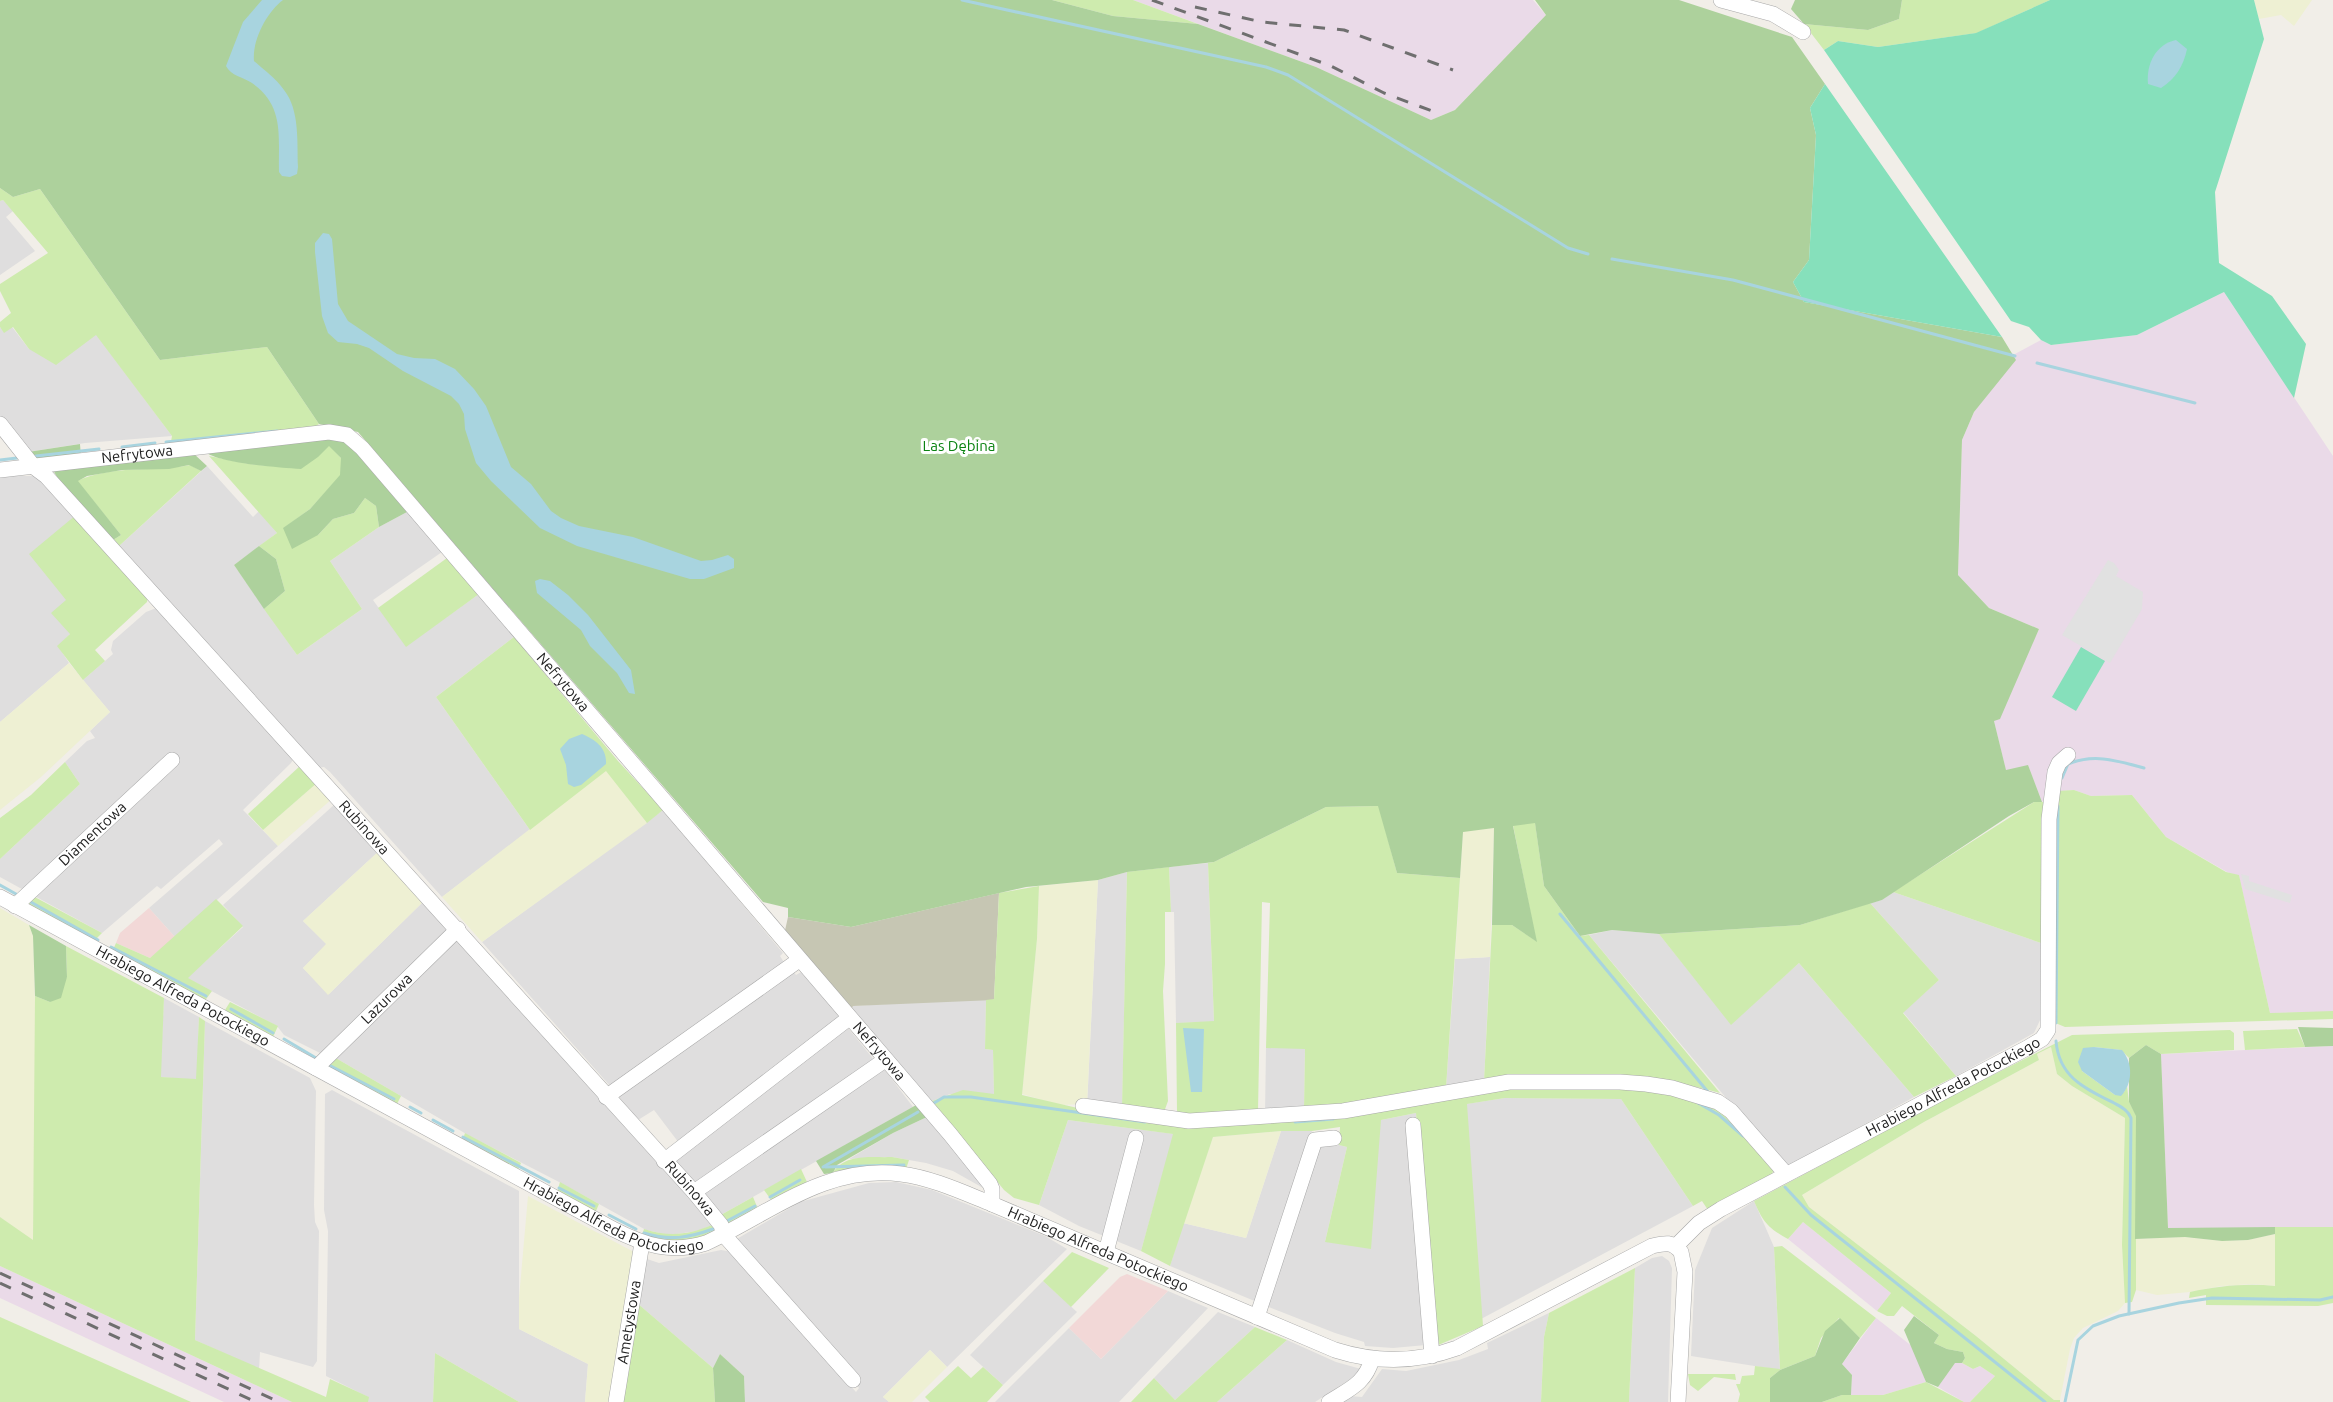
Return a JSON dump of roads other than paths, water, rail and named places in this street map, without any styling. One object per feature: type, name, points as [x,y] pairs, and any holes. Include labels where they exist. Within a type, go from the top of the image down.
[{"type":"street","points":[[1721,0],[1773,14],[1803,32]]},
{"type":"street","name":"Rubinowa","points":[[0,424],[34,467],[46,476],[694,1192],[721,1225],[724,1235],[852,1380]]},
{"type":"street","name":"Nefrytowa","points":[[0,470],[329,432],[347,435],[362,448],[990,1184],[992,1204]]},
{"type":"street","name":"Hrabiego Alfreda Potockiego","points":[[0,897],[642,1243],[670,1249],[706,1243],[805,1190],[842,1177],[881,1172],[922,1178],[992,1204],[1335,1350],[1372,1359],[1396,1360],[1432,1356],[1477,1339],[1652,1246],[1664,1243],[1676,1246],[1699,1223],[1786,1174],[2042,1039],[2047,1034],[2049,1022],[2049,819],[2055,772],[2059,763],[2068,755]]},
{"type":"street","name":"Diamentowa","points":[[15,906],[172,760]]},
{"type":"street","name":"Lazurowa","points":[[316,1068],[458,929]]},
{"type":"street","points":[[606,1097],[799,960]]},
{"type":"street","points":[[664,1161],[849,1018]]},
{"type":"street","points":[[694,1192],[885,1060]]},
{"type":"street","points":[[1083,1106],[1189,1120],[1343,1111],[1509,1082],[1647,1084],[1671,1088],[1718,1102],[1731,1111],[1786,1174]]},
{"type":"street","points":[[1413,1125],[1432,1356]]},
{"type":"street","points":[[1257,1317],[1315,1140],[1334,1137]]},
{"type":"street","points":[[1107,1252],[1136,1138]]},
{"type":"street","name":"Ametystowa","points":[[616,1402],[642,1243]]},
{"type":"street","points":[[1676,1246],[1684,1259],[1678,1402]]},
{"type":"street","points":[[1329,1402],[1360,1382],[1368,1373],[1372,1359]]},
{"type":"water","points":[[262,0],[283,0],[271,12],[262,27],[255,44],[254,61],[281,86],[293,107],[297,127],[298,167],[297,174],[290,177],[282,176],[279,172],[278,123],[270,102],[252,83],[234,74],[226,66],[243,22]]},
{"type":"water","points":[[2176,40],[2187,49],[2178,72],[2161,88],[2148,84],[2149,69],[2154,56],[2163,46]]},
{"type":"water","points":[[323,233],[329,234],[332,239],[338,304],[348,321],[397,354],[435,359],[455,369],[486,406],[511,467],[531,484],[551,511],[579,526],[633,537],[701,561],[728,555],[734,559],[734,568],[704,579],[690,579],[577,546],[540,528],[491,481],[476,463],[465,429],[464,414],[459,404],[451,396],[403,371],[369,348],[338,342],[328,333],[322,316],[315,252],[315,243]]},
{"type":"water","points":[[540,579],[550,581],[588,615],[631,670],[635,694],[629,693],[617,673],[590,646],[581,630],[537,593],[535,581]]},
{"type":"water","points":[[582,734],[600,745],[605,753],[606,764],[581,785],[574,787],[568,784],[566,765],[560,749],[569,739]]},
{"type":"water","points":[[1183,1028],[1204,1029],[1202,1092],[1191,1092]]},
{"type":"water","points":[[2083,1048],[2122,1050],[2126,1055],[2130,1073],[2128,1085],[2121,1096],[2115,1095],[2082,1071],[2078,1062]]},
{"type":"waterway","points":[[962,0],[1266,67],[1288,75],[1568,248],[1588,254]]},
{"type":"waterway","points":[[1612,259],[1733,280],[2015,356]]},
{"type":"waterway","points":[[2037,363],[2195,403]]},
{"type":"waterway","points":[[166,442],[277,431]]},
{"type":"waterway","points":[[122,447],[155,443]]},
{"type":"waterway","points":[[36,456],[99,449]]},
{"type":"waterway","points":[[0,460],[17,458]]},
{"type":"waterway","points":[[2062,778],[2068,764],[2088,759],[2106,759],[2144,768]]},
{"type":"waterway","points":[[2056,1023],[2058,806]]},
{"type":"waterway","points":[[0,885],[16,894]]},
{"type":"waterway","points":[[29,901],[98,940]]},
{"type":"waterway","points":[[1560,914],[1708,1092]]},
{"type":"waterway","points":[[111,947],[206,996]]},
{"type":"waterway","points":[[231,1009],[273,1033]]},
{"type":"waterway","points":[[284,1039],[316,1058]]},
{"type":"waterway","points":[[2056,1041],[2062,1064],[2075,1080],[2122,1107],[2131,1118],[2129,1314]]},
{"type":"waterway","points":[[329,1065],[394,1099]]},
{"type":"waterway","points":[[934,1103],[944,1097],[971,1097],[1145,1122]]},
{"type":"waterway","points":[[1698,1103],[1719,1115],[1743,1136]]},
{"type":"waterway","points":[[410,1107],[421,1113]]},
{"type":"waterway","points":[[823,1167],[918,1112]]},
{"type":"waterway","points":[[1295,1122],[1333,1119]]},
{"type":"waterway","points":[[433,1120],[453,1131]]},
{"type":"waterway","points":[[463,1137],[549,1182]]},
{"type":"waterway","points":[[825,1167],[904,1165]]},
{"type":"waterway","points":[[770,1197],[800,1180]]},
{"type":"waterway","points":[[1785,1187],[1811,1215],[2045,1402]]},
{"type":"waterway","points":[[559,1188],[594,1206]]},
{"type":"waterway","points":[[725,1222],[755,1206]]},
{"type":"waterway","points":[[609,1215],[636,1229]]},
{"type":"waterway","points":[[644,1233],[662,1237],[679,1237],[713,1229]]},
{"type":"waterway","points":[[2065,1402],[2078,1340],[2093,1326],[2119,1316],[2212,1298],[2320,1300],[2333,1297]]},
{"type":"railway","points":[[1152,0],[1331,66],[1384,93],[1432,111]]},
{"type":"railway","points":[[1195,7],[1262,22],[1344,30],[1453,70]]},
{"type":"railway","points":[[0,1273],[279,1402]]},
{"type":"railway","points":[[0,1283],[256,1402]]},
{"type":"park label","name":"Las Dębina","points":[[959,446]]}]
